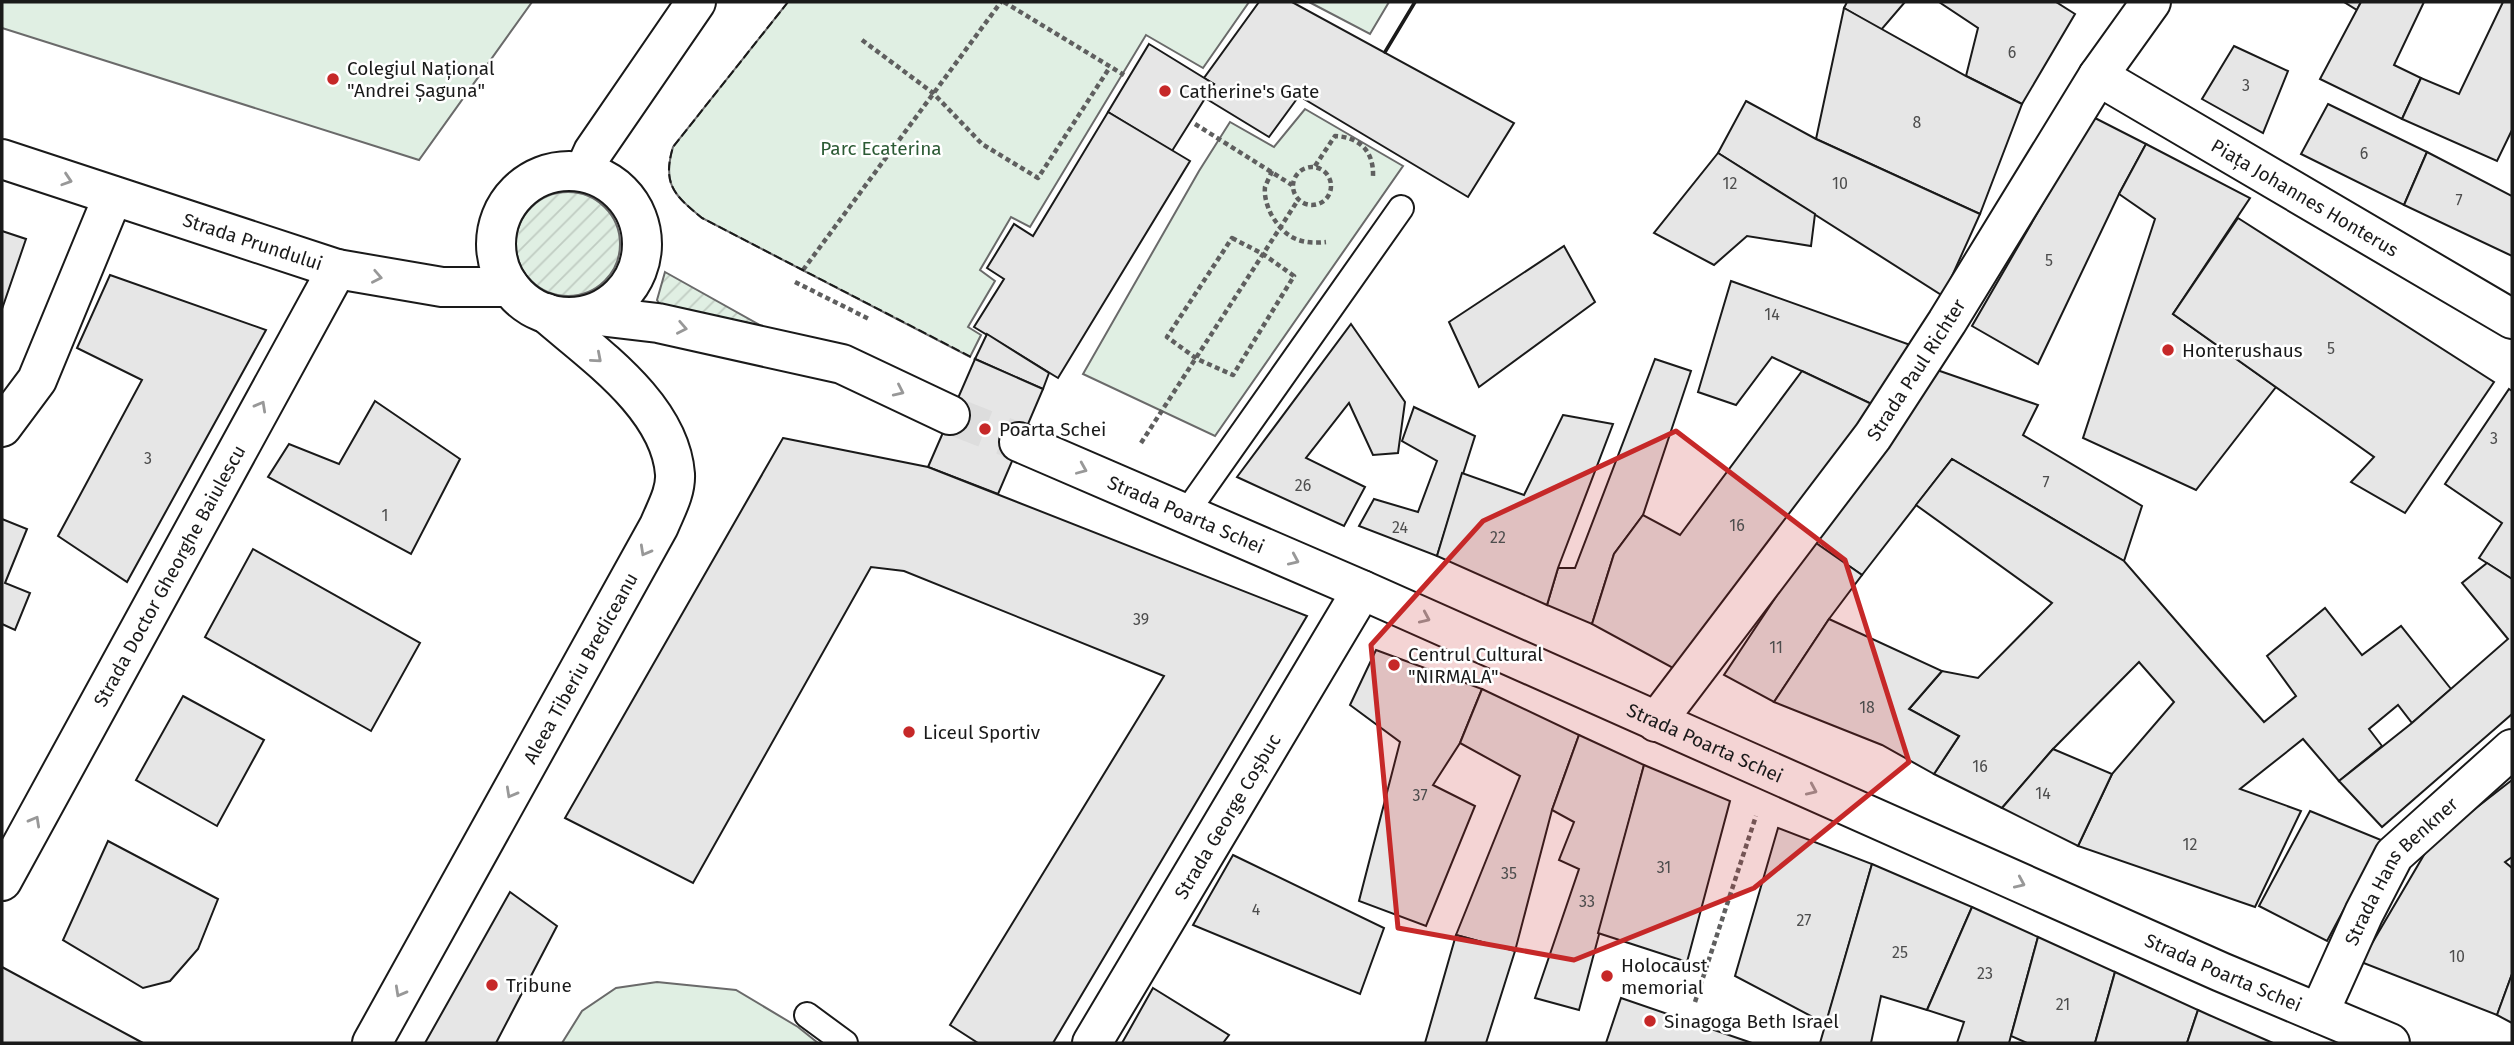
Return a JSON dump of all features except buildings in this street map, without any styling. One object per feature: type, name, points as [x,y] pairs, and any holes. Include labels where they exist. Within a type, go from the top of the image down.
[{"type":"street","points":[[584,173],[593,152],[696,2]]},
{"type":"street","name":"Strada Paul Richter","points":[[1656,722],[1873,436],[1947,322],[2098,76],[2151,2]]},
{"type":"street","name":"Piața Johannes Honterus","points":[[2098,76],[2512,319]]},
{"type":"street","name":"Strada Prundului","points":[[2,159],[337,269],[442,287],[510,287]]},
{"type":"street","points":[[559,172],[584,173],[608,182],[626,199],[638,221],[643,246],[639,269],[626,291],[609,307],[568,318],[545,313],[526,303],[510,287],[499,264],[496,240],[502,216],[516,194],[536,179],[559,172]]},
{"type":"street","points":[[2,427],[37,380],[113,196]]},
{"type":"street","name":"Strada Doctor Gheorghe Baiulescu","points":[[2,881],[337,269]]},
{"type":"street","name":"Aleea Tiberiu Brediceanu","points":[[372,1043],[659,526],[672,496],[675,476],[671,453],[661,428],[629,386],[545,313]]},
{"type":"street","points":[[590,314],[659,323],[842,364],[950,415]]},
{"type":"street","name":"Strada Poarta Schei","points":[[1019,442],[1362,590],[2221,972],[2390,1043]]},
{"type":"street","name":"Strada George Coșbuc","points":[[1092,1043],[1362,590]]},
{"type":"street","name":"Strada Hans Benkner","points":[[2319,1013],[2364,913],[2394,855],[2512,749]]},
{"type":"lane","points":[[1186,513],[1401,208]]},
{"type":"lane","points":[[807,1015],[845,1043]]},
{"type":"path","points":[[803,270],[1002,2],[1124,75]]},
{"type":"path","points":[[862,40],[933,93],[982,144],[1038,178],[1110,67]]},
{"type":"path","points":[[1195,124],[1292,185],[1298,200],[1310,206],[1323,202],[1328,197],[1330,178],[1321,168],[1315,166],[1297,173],[1292,185]]},
{"type":"path","points":[[1315,166],[1335,136],[1350,136],[1362,144],[1369,158],[1374,172],[1371,186]]},
{"type":"path","points":[[1272,172],[1265,187],[1265,197],[1280,229],[1295,239],[1316,243],[1331,242]]},
{"type":"path","points":[[1139,447],[1298,200]]},
{"type":"path","points":[[1232,238],[1263,254],[1294,276],[1233,374],[1197,359],[1167,337],[1232,238]]},
{"type":"path","points":[[1695,1002],[1770,772]]},
{"type":"highlighted area","points":[[1676,431],[1845,560],[1909,762],[1754,888],[1574,960],[1398,928],[1371,645],[1483,521]]},
{"type":"green space","name":"Colegiul Național \"Andrei Șaguna\"","points":[[2,2],[532,2],[419,160],[2,28]]},
{"type":"green space","name":"Parc Ecaterina","points":[[788,2],[1249,2],[1203,68],[1146,35],[1030,227],[1011,217],[980,270],[995,281],[968,327],[981,335],[970,357],[702,218],[673,188],[669,170],[673,147]]},
{"type":"green space","points":[[1309,2],[1389,2],[1370,34]]},
{"type":"green space","points":[[1305,109],[1403,166],[1215,436],[1083,374],[1230,122],[1274,147]]},
{"type":"green space","points":[[568,192],[588,196],[605,207],[616,224],[620,244],[616,264],[605,281],[588,292],[568,296],[548,292],[531,281],[520,264],[516,244],[520,224],[531,207],[548,196]]},
{"type":"green space","points":[[665,272],[767,329],[661,306],[657,300]]},
{"type":"green space","points":[[657,982],[736,990],[798,1027],[818,1043],[562,1043],[582,1011],[616,988]]},
{"type":"tunnel","points":[[950,415],[1019,442]]},
{"type":"fence","points":[[788,2],[673,147],[669,170],[673,188],[702,218],[975,359]]},
{"type":"wall","points":[[1385,52],[1415,2]]},
{"type":"place","name":"Colegiul Național \"Andrei Șaguna\"","points":[[333,79]]},
{"type":"place","name":"Catherine's Gate","points":[[1165,91]]},
{"type":"place","name":"Honterushaus","points":[[2168,350]]},
{"type":"place","name":"Poarta Schei","points":[[985,429]]},
{"type":"place","name":"Centrul Cultural \"NIRMALA\"","points":[[1394,665]]},
{"type":"place","name":"Liceul Sportiv","points":[[909,732]]},
{"type":"place","name":"Holocaust memorial","points":[[1607,976]]},
{"type":"place","name":"Tribune","points":[[492,985]]},
{"type":"place","name":"Sinagoga Beth Israel","points":[[1650,1021]]}]
